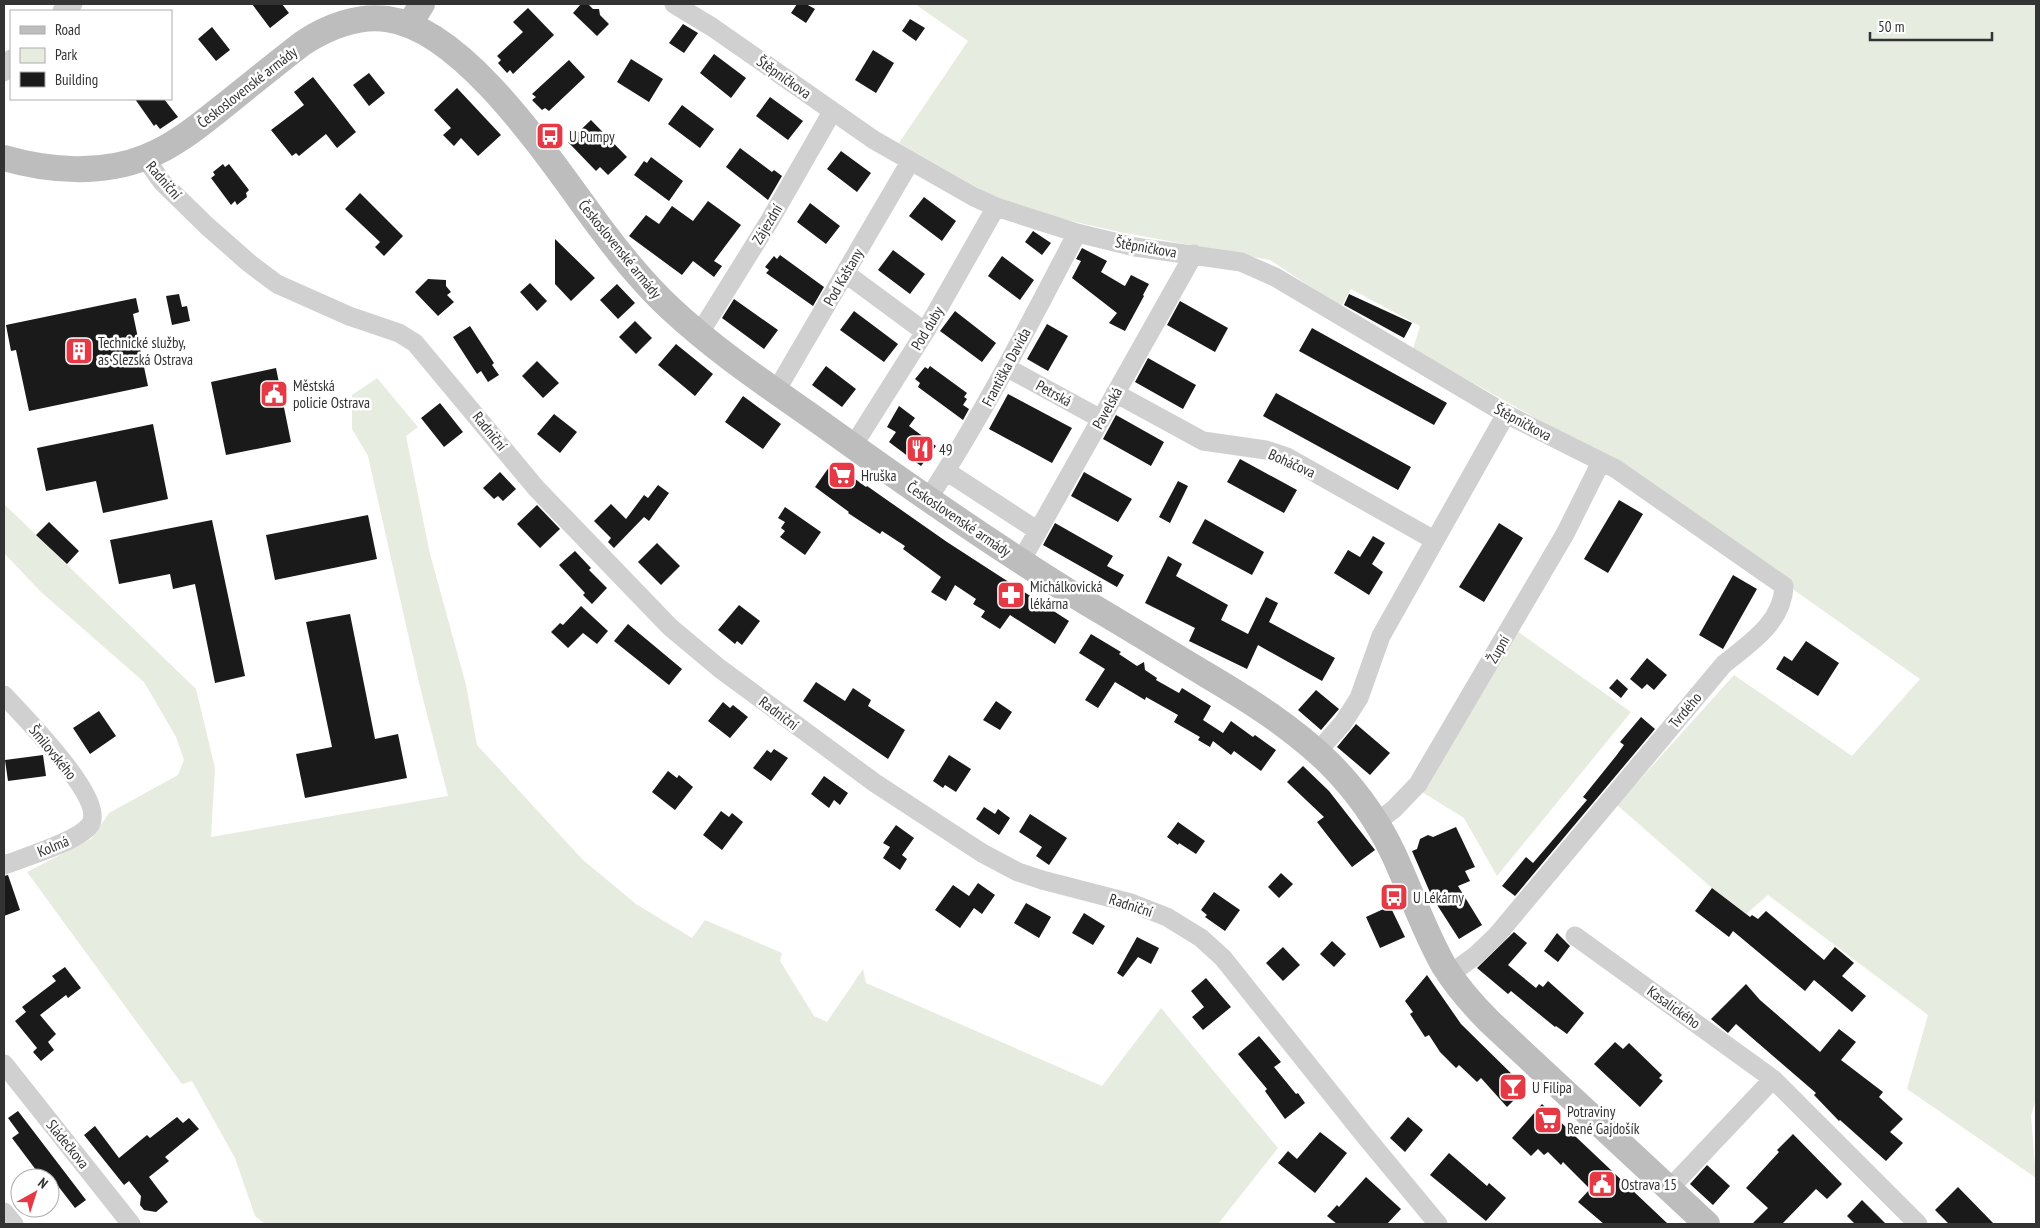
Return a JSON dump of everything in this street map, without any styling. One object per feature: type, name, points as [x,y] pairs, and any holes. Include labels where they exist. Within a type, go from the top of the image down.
[{"type":"street","name":"Štěpničkova","points":[[674,4],[712,27],[874,140],[974,197],[996,207],[1077,233],[1135,247],[1241,262],[1274,277],[1506,414],[1627,476]]},
{"type":"street","name":"Československé armády","points":[[4,158],[41,167],[73,169],[117,165],[145,158],[192,130],[303,43],[322,31],[344,23],[415,14],[423,31],[448,47],[491,88],[531,136],[633,269],[659,298],[698,333],[928,499],[1021,561],[1256,705],[1317,752],[1352,788],[1376,822],[1394,856],[1439,956],[1470,1001],[1490,1022],[1707,1224]]},
{"type":"street","points":[[4,72],[10,61]]},
{"type":"street","name":"Zájezdní","points":[[698,333],[706,324],[770,220],[832,112]]},
{"type":"street","name":"Radniční","points":[[145,158],[162,182],[207,226],[249,263],[277,284],[349,316],[399,333],[415,343],[536,488],[670,626],[719,668],[875,783],[982,853],[1018,872],[1131,903],[1166,917],[1201,938],[1223,958],[1438,1224]]},
{"type":"street","name":"Pod Kaštany","points":[[776,391],[910,162]]},
{"type":"street","name":"Pod duby","points":[[853,446],[925,332],[996,207]]},
{"type":"street","name":"Františka Davida","points":[[928,499],[1006,367],[1077,233]]},
{"type":"street","name":"Pavelská","points":[[1021,561],[1194,254]]},
{"type":"street","points":[[845,273],[925,332]]},
{"type":"street","name":"Petrská","points":[[1006,367],[1101,419]]},
{"type":"street","name":"Boháčova","points":[[1115,393],[1203,441],[1266,450],[1286,457],[1434,540]]},
{"type":"street","points":[[1317,752],[1343,723],[1359,698],[1381,636],[1506,414]]},
{"type":"street","name":"Župní","points":[[1376,822],[1394,809],[1418,784],[1565,534],[1601,462]]},
{"type":"street","points":[[946,471],[1038,531]]},
{"type":"street","name":"Tvrdého","points":[[1450,974],[1475,956],[1496,935],[1724,664],[1764,632],[1784,596],[1784,586],[1627,476]]},
{"type":"street","name":"Šmilovského","points":[[4,695],[60,758],[84,791],[93,814]]},
{"type":"street","name":"Kolmá","points":[[4,865],[80,834],[89,825],[93,814]]},
{"type":"street","name":"Kasalického","points":[[1575,936],[1773,1079],[1918,1224]]},
{"type":"street","name":"Sládečkova","points":[[4,1064],[132,1224]]},
{"type":"street","points":[[1669,1189],[1773,1079]]},
{"type":"street","points":[[4,1212],[14,1224]]},
{"type":"green space","points":[[915,4],[2036,4],[2036,1098],[2031,1116],[2036,1178],[1907,1089],[1928,1015],[1768,895],[1746,914],[1712,888],[1617,805],[1734,675],[1852,756],[1920,679],[1608,459],[1413,349],[1420,326],[1351,289],[1341,307],[1270,260],[1115,231],[1011,207],[899,143],[968,41]]},
{"type":"green space","points":[[377,378],[418,427],[406,436],[430,554],[466,685],[477,745],[583,860],[636,904],[692,938],[705,920],[782,953],[780,961],[814,1016],[827,1022],[863,969],[866,983],[1102,1086],[1161,1008],[1278,1148],[1218,1224],[265,1224],[255,1216],[235,1158],[192,1081],[182,1084],[27,872],[91,839],[109,813],[178,775],[184,760],[176,737],[144,682],[41,592],[4,553],[4,504],[196,689],[215,768],[211,837],[448,796],[419,683],[368,456],[352,429],[352,395]]},
{"type":"green space","points":[[1517,631],[1631,712],[1497,876],[1464,818],[1422,792]]},
{"type":"building","points":[[252,4],[282,4],[289,13],[270,28]]},
{"type":"building","points":[[581,4],[588,4],[593,9],[599,9],[600,15],[609,24],[597,36],[573,13]]},
{"type":"building","points":[[797,4],[806,4],[815,9],[806,23],[791,13]]},
{"type":"building","points":[[528,8],[554,35],[513,74],[510,70],[507,73],[498,63],[501,60],[497,56],[523,32],[513,22]]},
{"type":"building","points":[[910,19],[925,28],[916,41],[902,31]]},
{"type":"building","points":[[683,24],[698,33],[684,53],[669,43]]},
{"type":"building","points":[[212,27],[230,50],[216,61],[198,39]]},
{"type":"building","points":[[873,50],[894,63],[876,93],[855,80]]},
{"type":"building","points":[[714,54],[746,78],[731,98],[700,73]]},
{"type":"building","points":[[631,59],[663,79],[649,102],[617,82]]},
{"type":"building","points":[[569,60],[585,77],[549,111],[545,108],[542,110],[532,100],[536,97],[532,94]]},
{"type":"building","points":[[369,73],[385,93],[369,106],[353,85]]},
{"type":"building","points":[[313,77],[356,132],[337,148],[326,134],[299,156],[296,153],[292,156],[271,130],[304,105],[294,92]]},
{"type":"building","points":[[457,88],[501,135],[478,156],[461,138],[454,146],[443,135],[451,128],[434,110]]},
{"type":"building","points":[[770,97],[803,121],[788,140],[756,116]]},
{"type":"building","points":[[136,100],[165,100],[178,117],[160,129],[156,124],[154,126]]},
{"type":"building","points":[[682,105],[714,129],[700,148],[668,124]]},
{"type":"building","points":[[591,120],[627,157],[608,175],[600,167],[596,171],[568,142]]},
{"type":"building","points":[[740,148],[772,172],[774,170],[782,176],[768,200],[726,167]]},
{"type":"building","points":[[841,151],[871,173],[857,192],[827,169]]},
{"type":"building","points":[[651,157],[683,181],[669,201],[634,175],[644,161],[647,163]]},
{"type":"building","points":[[223,164],[225,167],[229,164],[249,190],[246,193],[247,197],[237,205],[235,201],[231,205],[211,178],[215,175],[213,172]]},
{"type":"building","points":[[360,193],[403,236],[384,256],[375,247],[380,242],[345,209]]},
{"type":"building","points":[[924,197],[956,221],[942,241],[909,216]]},
{"type":"building","points":[[708,201],[741,225],[714,261],[722,266],[714,277],[693,261],[682,275],[629,236],[646,215],[659,224],[672,206],[693,221]]},
{"type":"building","points":[[810,203],[840,226],[826,244],[797,222]]},
{"type":"building","points":[[1033,231],[1051,243],[1042,255],[1025,242]]},
{"type":"building","points":[[555,239],[595,278],[571,301],[555,284]]},
{"type":"building","points":[[1082,248],[1107,261],[1101,272],[1123,285],[1125,286],[1131,275],[1149,284],[1125,331],[1109,323],[1117,313],[1072,278],[1081,261],[1076,259]]},
{"type":"building","points":[[893,250],[925,274],[910,294],[878,270]]},
{"type":"building","points":[[780,255],[824,287],[813,306],[766,273],[769,270],[765,267],[774,256],[777,259]]},
{"type":"building","points":[[1002,256],[1034,280],[1020,300],[988,276]]},
{"type":"building","points":[[428,279],[446,280],[446,286],[451,292],[447,295],[454,302],[438,316],[415,292]]},
{"type":"building","points":[[530,283],[547,301],[537,311],[520,292]]},
{"type":"building","points":[[617,284],[635,303],[618,319],[600,300]]},
{"type":"building","points":[[179,294],[182,307],[187,306],[190,321],[172,325],[166,296]]},
{"type":"building","points":[[1349,294],[1412,323],[1404,338],[1344,305]]},
{"type":"building","name":"Technické služby, as Slezská Ostrava","points":[[136,298],[139,312],[133,314],[148,386],[29,411],[16,350],[11,351],[6,325]]},
{"type":"building","points":[[734,299],[778,330],[764,349],[722,318]]},
{"type":"building","points":[[1180,301],[1228,328],[1215,352],[1167,325]]},
{"type":"building","points":[[854,311],[898,344],[884,362],[840,330]]},
{"type":"building","points":[[955,311],[996,343],[982,362],[940,331]]},
{"type":"building","points":[[635,321],[652,338],[636,354],[619,337]]},
{"type":"building","points":[[1047,324],[1068,336],[1048,371],[1027,359]]},
{"type":"building","points":[[470,326],[494,363],[492,365],[499,375],[488,382],[481,371],[477,374],[453,337]]},
{"type":"building","points":[[1312,328],[1447,403],[1434,425],[1299,351]]},
{"type":"building","points":[[676,344],[713,374],[695,396],[658,365]]},
{"type":"building","points":[[1148,358],[1196,385],[1183,409],[1135,382]]},
{"type":"building","points":[[537,361],[559,383],[543,398],[522,376]]},
{"type":"building","points":[[826,366],[856,389],[842,407],[812,385]]},
{"type":"building","points":[[930,366],[967,393],[964,397],[967,399],[963,405],[969,409],[963,420],[918,387],[920,383],[915,379],[925,367],[928,369]]},
{"type":"building","points":[[276,368],[291,442],[226,455],[211,382]]},
{"type":"building","points":[[1276,393],[1411,467],[1398,490],[1263,416]]},
{"type":"building","points":[[1008,394],[1072,428],[1052,463],[989,429]]},
{"type":"building","points":[[743,396],[781,424],[763,449],[725,422]]},
{"type":"building","points":[[440,403],[463,432],[444,447],[421,418]]},
{"type":"building","points":[[899,406],[915,418],[909,426],[936,446],[921,466],[889,442],[896,432],[887,427]]},
{"type":"building","points":[[554,414],[577,432],[560,453],[537,434]]},
{"type":"building","points":[[1116,415],[1164,442],[1151,466],[1103,439]]},
{"type":"building","points":[[153,424],[168,499],[103,513],[96,481],[46,491],[37,448]]},
{"type":"building","points":[[1240,459],[1297,490],[1284,513],[1227,482]]},
{"type":"building","points":[[832,463],[844,472],[849,472],[851,476],[866,487],[947,542],[1069,621],[1055,644],[1010,615],[1000,629],[981,617],[985,611],[973,604],[976,599],[955,585],[946,601],[931,592],[941,577],[903,549],[905,546],[882,531],[880,534],[848,513],[815,487]]},
{"type":"building","points":[[500,472],[516,489],[503,501],[498,496],[494,499],[483,488]]},
{"type":"building","points":[[1084,472],[1132,499],[1118,522],[1071,496]]},
{"type":"building","points":[[1178,481],[1188,486],[1170,523],[1159,517]]},
{"type":"building","points":[[658,485],[669,493],[649,521],[644,517],[614,548],[608,542],[611,538],[594,521],[611,504],[626,519],[644,495],[648,498]]},
{"type":"building","points":[[1619,500],[1643,514],[1608,573],[1584,559]]},
{"type":"building","points":[[537,505],[560,529],[540,548],[517,524]]},
{"type":"building","points":[[785,507],[821,532],[805,555],[780,537],[785,531],[781,528],[785,522],[778,518]]},
{"type":"building","points":[[368,515],[377,559],[275,580],[266,535]]},
{"type":"building","points":[[1205,519],[1264,552],[1252,575],[1192,543]]},
{"type":"building","points":[[212,520],[245,676],[215,683],[195,584],[173,589],[170,574],[119,584],[110,540]]},
{"type":"building","points":[[49,522],[79,551],[67,564],[36,535]]},
{"type":"building","points":[[1055,523],[1113,556],[1107,566],[1124,575],[1117,587],[1043,545]]},
{"type":"building","points":[[1499,523],[1523,538],[1484,602],[1459,587]]},
{"type":"building","points":[[1373,536],[1385,543],[1372,564],[1383,572],[1369,595],[1334,573],[1348,550],[1360,557]]},
{"type":"building","points":[[657,543],[680,566],[661,585],[638,562]]},
{"type":"building","points":[[575,551],[591,568],[589,570],[607,588],[592,604],[583,595],[585,593],[559,565]]},
{"type":"building","points":[[1168,556],[1182,564],[1176,576],[1228,605],[1221,620],[1248,634],[1266,597],[1278,603],[1269,622],[1335,658],[1322,681],[1258,645],[1247,669],[1189,641],[1195,628],[1145,603]]},
{"type":"building","points":[[1733,575],[1757,589],[1723,649],[1699,635]]},
{"type":"building","points":[[739,605],[760,621],[742,645],[737,641],[735,644],[718,630]]},
{"type":"building","points":[[581,606],[608,631],[597,644],[583,633],[568,648],[551,632],[560,623],[563,625]]},
{"type":"building","points":[[350,614],[375,739],[398,734],[407,778],[305,798],[296,754],[332,747],[306,622]]},
{"type":"building","points":[[628,624],[682,669],[669,685],[614,641]]},
{"type":"building","points":[[1091,634],[1121,652],[1119,654],[1137,666],[1144,662],[1145,670],[1157,678],[1156,680],[1179,693],[1182,688],[1211,706],[1203,720],[1223,733],[1231,721],[1253,737],[1255,735],[1276,750],[1261,771],[1234,751],[1231,755],[1213,741],[1210,747],[1198,740],[1200,737],[1174,722],[1178,715],[1146,697],[1145,700],[1115,682],[1098,708],[1085,700],[1105,669],[1079,653]]},
{"type":"building","points":[[1806,641],[1839,663],[1818,696],[1776,669],[1784,656],[1792,661]]},
{"type":"building","points":[[1647,658],[1667,675],[1654,690],[1647,684],[1642,689],[1630,679]]},
{"type":"building","points":[[1617,679],[1628,689],[1621,698],[1609,688]]},
{"type":"building","points":[[816,682],[845,701],[853,688],[871,700],[868,706],[905,730],[888,759],[803,701]]},
{"type":"building","points":[[1316,690],[1339,709],[1321,730],[1298,710]]},
{"type":"building","points":[[996,701],[1012,712],[1000,730],[983,720]]},
{"type":"building","points":[[723,702],[730,708],[733,705],[748,717],[730,738],[708,721]]},
{"type":"building","points":[[99,711],[116,736],[90,754],[73,728]]},
{"type":"building","points":[[1641,717],[1655,729],[1515,896],[1502,886],[1526,857],[1533,863],[1587,800],[1583,797],[1624,745],[1620,742]]},
{"type":"building","points":[[1356,724],[1390,753],[1370,775],[1337,747]]},
{"type":"building","points":[[774,749],[788,758],[771,781],[753,768],[767,750],[771,753]]},
{"type":"building","points":[[43,755],[46,776],[8,781],[5,760]]},
{"type":"building","points":[[949,755],[971,769],[956,792],[945,785],[943,788],[933,781]]},
{"type":"building","points":[[1303,766],[1329,791],[1375,850],[1352,867],[1317,822],[1324,817],[1287,782]]},
{"type":"building","points":[[668,771],[677,778],[679,775],[693,787],[675,810],[652,792]]},
{"type":"building","points":[[824,776],[848,793],[840,805],[834,800],[829,808],[811,794]]},
{"type":"building","points":[[984,807],[995,814],[998,809],[1010,818],[999,835],[976,819]]},
{"type":"building","points":[[721,811],[729,817],[732,813],[743,822],[722,850],[703,835]]},
{"type":"building","points":[[1030,814],[1067,838],[1049,865],[1036,856],[1042,847],[1019,832]]},
{"type":"building","points":[[1178,822],[1205,841],[1196,854],[1167,837]]},
{"type":"building","points":[[896,825],[914,838],[902,855],[907,859],[900,870],[883,858],[890,847],[883,843]]},
{"type":"building","points":[[1456,827],[1475,867],[1465,871],[1470,881],[1458,886],[1482,925],[1459,939],[1432,897],[1412,851],[1417,849],[1420,839],[1428,835],[1433,837]]},
{"type":"building","points":[[1281,873],[1293,884],[1279,898],[1268,887]]},
{"type":"building","points":[[8,875],[20,910],[4,916],[4,876]]},
{"type":"building","points":[[978,883],[995,895],[982,914],[974,908],[960,928],[935,910],[953,885],[969,896]]},
{"type":"building","points":[[1712,888],[1750,917],[1752,915],[1758,919],[1766,911],[1824,960],[1835,947],[1854,963],[1842,976],[1866,996],[1852,1012],[1814,980],[1805,991],[1733,931],[1729,937],[1695,911]]},
{"type":"building","points":[[1214,892],[1240,910],[1225,931],[1205,917],[1207,915],[1201,910]]},
{"type":"building","points":[[1026,903],[1051,917],[1039,938],[1014,923]]},
{"type":"building","points":[[1390,906],[1405,937],[1380,948],[1366,917]]},
{"type":"building","points":[[1084,913],[1105,926],[1093,945],[1072,933]]},
{"type":"building","points":[[1514,932],[1527,943],[1508,965],[1536,988],[1539,984],[1543,987],[1548,981],[1584,1013],[1567,1034],[1555,1027],[1511,991],[1508,994],[1477,968]]},
{"type":"building","points":[[1557,933],[1570,946],[1558,962],[1544,951]]},
{"type":"building","points":[[1137,937],[1159,948],[1151,964],[1138,957],[1123,977],[1117,973]]},
{"type":"building","points":[[1332,941],[1346,954],[1334,967],[1320,954]]},
{"type":"building","points":[[1283,947],[1300,965],[1283,981],[1266,963]]},
{"type":"building","points":[[65,967],[81,988],[68,998],[66,995],[40,1015],[56,1034],[48,1042],[54,1050],[41,1061],[33,1052],[37,1048],[15,1021],[26,1012],[22,1007],[56,981],[52,976]]},
{"type":"building","points":[[1427,975],[1461,1024],[1526,1088],[1507,1107],[1481,1078],[1477,1082],[1459,1065],[1456,1068],[1440,1052],[1429,1035],[1425,1037],[1410,1014],[1413,1012],[1405,1001]]},
{"type":"building","points":[[1206,978],[1231,1007],[1203,1030],[1192,1017],[1204,1007],[1191,991]]},
{"type":"building","points":[[1746,984],[1760,1000],[1820,1052],[1839,1029],[1856,1042],[1841,1060],[1883,1092],[1879,1097],[1903,1119],[1890,1132],[1903,1143],[1886,1161],[1839,1121],[1814,1095],[1816,1093],[1736,1024],[1728,1033],[1711,1019]]},
{"type":"building","points":[[1259,1036],[1281,1062],[1274,1067],[1305,1103],[1285,1119],[1265,1091],[1267,1089],[1238,1054]]},
{"type":"building","points":[[1615,1042],[1623,1049],[1629,1043],[1662,1075],[1659,1078],[1663,1081],[1640,1107],[1594,1064]]},
{"type":"building","points":[[1542,1104],[1668,1224],[1604,1224],[1578,1202],[1590,1189],[1563,1162],[1561,1165],[1548,1152],[1544,1155],[1538,1149],[1531,1156],[1512,1138]]},
{"type":"building","points":[[18,1111],[86,1200],[75,1208],[60,1189],[60,1168],[34,1168],[12,1138],[19,1133],[8,1118]]},
{"type":"building","points":[[177,1117],[183,1123],[189,1118],[199,1129],[165,1157],[169,1161],[149,1177],[168,1202],[156,1212],[144,1210],[140,1205],[141,1196],[129,1181],[124,1185],[84,1135],[95,1126],[119,1158],[147,1135],[150,1138]]},
{"type":"building","points":[[1408,1117],[1423,1130],[1405,1152],[1390,1138]]},
{"type":"building","points":[[1320,1132],[1347,1153],[1315,1193],[1278,1163],[1288,1151],[1297,1159]]},
{"type":"building","points":[[1793,1134],[1842,1184],[1827,1199],[1816,1189],[1782,1224],[1752,1224],[1768,1208],[1746,1188],[1779,1152],[1777,1150]]},
{"type":"building","points":[[1449,1153],[1487,1186],[1489,1183],[1506,1198],[1486,1221],[1430,1175]]},
{"type":"building","points":[[1707,1165],[1730,1186],[1713,1205],[1690,1184]]},
{"type":"building","points":[[1366,1177],[1401,1209],[1387,1224],[1337,1224],[1327,1216],[1337,1205],[1339,1207]]},
{"type":"building","points":[[1958,1187],[1994,1224],[1949,1224],[1935,1210]]},
{"type":"building","points":[[1862,1200],[1886,1224],[1855,1224],[1847,1216]]},
{"type":"place","name":"U Pumpy","points":[[550,136]]},
{"type":"place","name":"Technické služby, as Slezská Ostrava","points":[[79,351]]},
{"type":"place","name":"Městská policie Ostrava","points":[[274,394]]},
{"type":"place","name":"49","points":[[920,449]]},
{"type":"place","name":"Hruška","points":[[842,475]]},
{"type":"place","name":"Michálkovická lékárna","points":[[1011,595]]},
{"type":"place","name":"U Lékárny","points":[[1394,897]]},
{"type":"place","name":"U Filipa","points":[[1513,1087]]},
{"type":"place","name":"Potraviny René Gajdošík","points":[[1548,1120]]},
{"type":"place","name":"Ostrava 15","points":[[1602,1184]]}]
